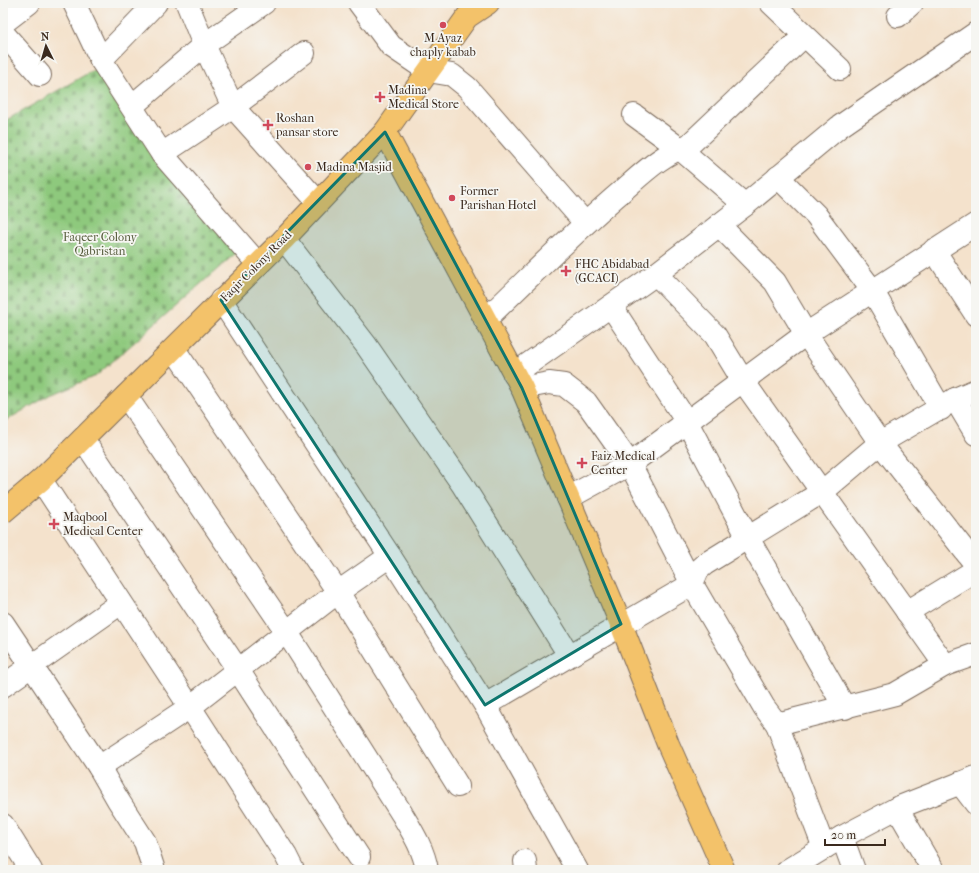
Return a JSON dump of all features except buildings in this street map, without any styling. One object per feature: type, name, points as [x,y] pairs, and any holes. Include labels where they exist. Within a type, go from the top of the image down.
[{"type":"main road","name":"Faqir Colony Road","points":[[3,512],[40,480],[174,349],[221,300],[284,239],[385,132],[467,17],[481,5]]},
{"type":"main road","points":[[385,132],[518,381],[621,624],[668,744],[724,870]]},
{"type":"street","points":[[3,23],[29,3]]},
{"type":"street","points":[[74,3],[101,60],[162,154],[258,264]]},
{"type":"street","points":[[101,60],[156,3]]},
{"type":"street","points":[[187,3],[204,45],[233,107],[318,202]]},
{"type":"street","points":[[132,106],[204,45],[264,3]]},
{"type":"street","points":[[360,3],[363,10],[391,46],[428,71],[452,75],[467,87],[585,223]]},
{"type":"street","points":[[771,3],[840,69]]},
{"type":"street","points":[[3,33],[40,75]]},
{"type":"street","points":[[518,381],[612,306],[745,205],[839,127],[976,33]]},
{"type":"street","points":[[485,320],[585,223],[652,166],[678,148],[689,145],[804,36]]},
{"type":"street","points":[[162,154],[233,107],[304,53]]},
{"type":"street","points":[[634,115],[678,148],[745,205]]},
{"type":"street","points":[[778,177],[816,214],[872,290],[948,404],[976,434]]},
{"type":"street","points":[[568,498],[630,464],[806,334],[976,224]]},
{"type":"street","points":[[719,225],[775,282],[806,334],[880,444],[976,565]]},
{"type":"street","points":[[284,239],[366,344],[458,477],[569,655]]},
{"type":"street","points":[[934,250],[976,315]]},
{"type":"street","points":[[656,274],[715,335],[743,381],[945,665]]},
{"type":"street","points":[[221,300],[390,556],[485,705],[577,870]]},
{"type":"street","points":[[612,306],[687,422],[748,538],[845,708]]},
{"type":"street","points":[[174,349],[338,592],[458,786]]},
{"type":"street","points":[[518,381],[564,385],[586,402],[630,464],[692,584],[764,707],[777,724],[833,842],[854,870]]},
{"type":"street","points":[[485,705],[621,624],[692,584],[698,570],[822,492],[880,444],[948,404],[976,390]]},
{"type":"street","points":[[126,396],[286,631],[402,814],[426,862],[427,870]]},
{"type":"street","points":[[82,439],[238,670],[360,857]]},
{"type":"street","points":[[40,480],[190,707],[286,856],[293,870]]},
{"type":"street","points":[[99,767],[190,707],[286,631],[338,592],[390,556]]},
{"type":"street","points":[[907,612],[976,570]]},
{"type":"street","points":[[3,686],[120,603]]},
{"type":"street","points":[[3,623],[99,767],[145,842],[154,870]]},
{"type":"street","points":[[777,724],[845,708],[895,694],[945,665],[976,654]]},
{"type":"street","points":[[788,870],[833,842],[897,808],[968,780],[976,804]]},
{"type":"street","points":[[897,808],[933,870]]},
{"type":"street","points":[[3,825],[31,870]]},
{"type":"highlighted area","points":[[385,132],[522,388],[621,624],[485,705],[221,300]]},
{"type":"green space","name":"Faqeer Colony Qabristan","points":[[97,68],[237,252],[96,376],[52,394],[3,422],[3,122]]},
{"type":"place","name":"M Ayaz chaply kabab","points":[[443,25]]},
{"type":"place","name":"Madina Medical Store","points":[[380,97]]},
{"type":"place","name":"Roshan pansar store","points":[[268,125]]},
{"type":"place","name":"Madina Masjid","points":[[308,167]]},
{"type":"place","name":"Former Parishan Hotel","points":[[452,198]]},
{"type":"place","name":"FHC Abidabad (GCACI)","points":[[566,271]]},
{"type":"place","name":"Faiz Medical Center","points":[[582,463]]},
{"type":"place","name":"Maqbool Medical Center","points":[[54,524]]}]
